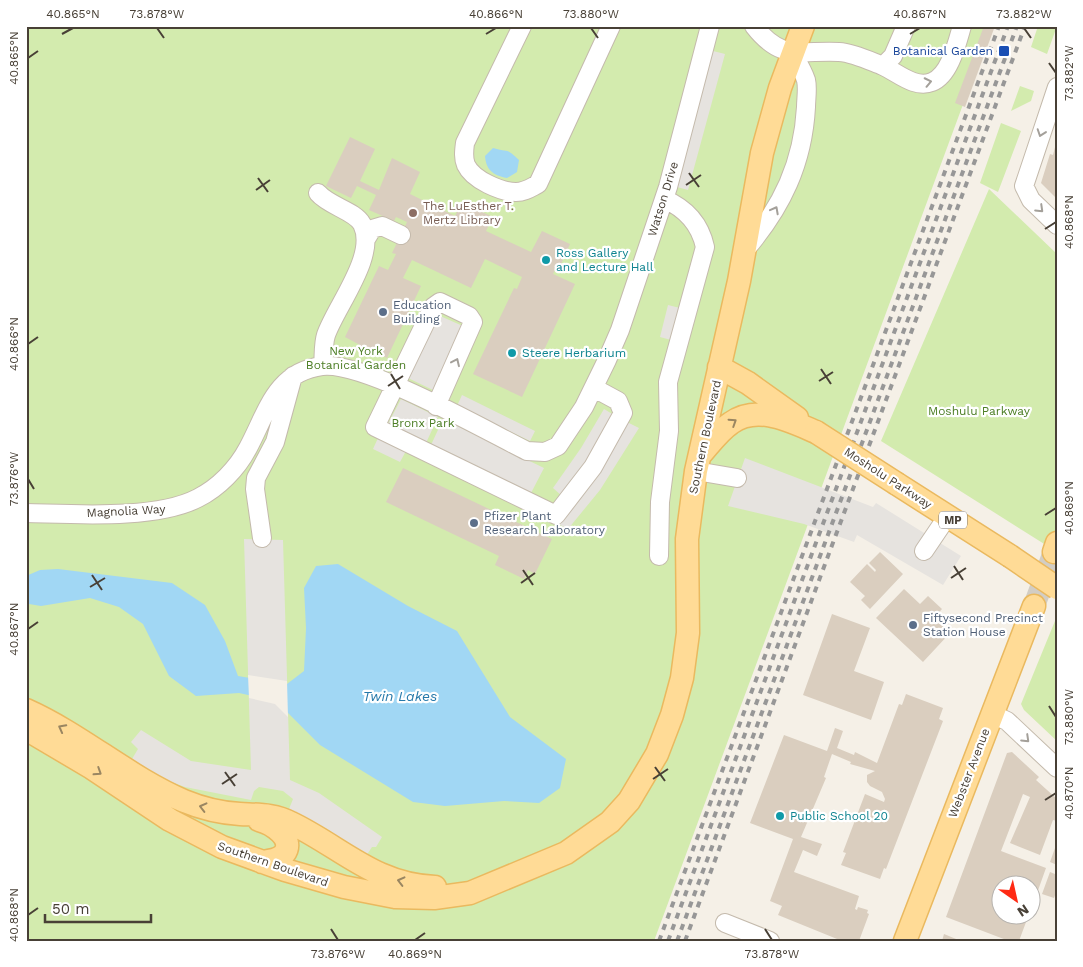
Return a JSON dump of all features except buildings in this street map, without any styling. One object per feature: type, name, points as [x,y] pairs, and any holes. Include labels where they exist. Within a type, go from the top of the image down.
[{"type":"main road","name":"Southern Boulevard","points":[[26,728],[198,836],[262,862],[344,888],[407,898],[434,898],[470,893],[518,875],[566,853],[610,822],[629,801],[657,754],[677,700],[686,655],[688,539],[697,464],[746,249],[762,153],[792,52],[803,26]]},
{"type":"main road","name":"Mosholu Parkway","points":[[719,367],[748,383],[816,432],[1057,588]]},
{"type":"main road","points":[[697,464],[727,426],[744,416],[760,414],[775,417],[816,432]]},
{"type":"main road","name":"Webster Avenue","points":[[905,941],[1034,606]]},
{"type":"main road","name":"Southern Boulevard","points":[[26,710],[70,732],[173,796],[196,805],[238,814],[268,814],[280,818],[304,829],[372,871],[414,884],[436,887],[518,875]]},
{"type":"main road","points":[[238,814],[271,824],[280,830],[284,837],[287,844],[284,854],[276,859],[262,862]]},
{"type":"street","points":[[522,26],[465,142],[464,155],[470,172],[480,179],[507,191],[516,192],[527,190],[538,184],[611,26]]},
{"type":"street","points":[[753,26],[770,45],[792,52],[840,52],[883,66],[913,82],[924,84],[935,81],[946,69],[962,26]]},
{"type":"street","points":[[883,66],[893,56],[906,26]]},
{"type":"street","name":"Watson Drive","points":[[396,387],[527,451],[540,453],[558,446],[594,388],[620,330],[664,200],[711,30]]},
{"type":"street","points":[[746,249],[768,224],[790,183],[800,150],[805,115],[806,81],[792,52]]},
{"type":"street","points":[[1057,87],[1025,182],[1025,191],[1057,225]]},
{"type":"street","points":[[318,193],[324,200],[352,215],[361,223],[366,240]]},
{"type":"street","points":[[659,556],[660,502],[669,431],[668,382],[704,247],[703,238],[696,225],[680,206],[664,200]]},
{"type":"street","points":[[323,366],[325,337],[361,263],[366,240],[372,229],[382,226],[401,235]]},
{"type":"street","points":[[436,406],[473,322],[469,316],[443,303],[436,303],[433,307],[396,387],[375,427],[556,515],[593,466],[623,413],[618,402],[594,388]]},
{"type":"street","name":"Magnolia Way","points":[[26,513],[146,512],[173,508],[197,499],[226,478],[248,450],[277,391],[293,376],[306,370],[323,366],[361,374],[396,387]]},
{"type":"street","points":[[262,538],[255,489],[256,478],[274,442],[293,376]]},
{"type":"street","points":[[697,464],[737,478]]},
{"type":"street","points":[[924,551],[947,517]]},
{"type":"street","points":[[992,714],[1007,722],[1057,768]]},
{"type":"street","points":[[726,923],[770,941]]},
{"type":"green space","name":"New York Botanical Garden","points":[[26,26],[992,26],[654,941],[26,941]]},
{"type":"green space","points":[[1038,26],[1057,26],[1047,54],[1031,47]]},
{"type":"green space","points":[[1020,86],[1034,91],[1031,101],[1011,111]]},
{"type":"green space","points":[[1001,123],[1021,131],[998,192],[980,183]]},
{"type":"green space","name":"Moshulu Parkway","points":[[989,189],[1057,254],[1057,552],[881,441]]},
{"type":"green space","points":[[1057,616],[1057,741],[1024,710],[1021,704]]},
{"type":"shaded area","points":[[713,51],[725,54],[688,190],[677,187]]},
{"type":"shaded area","points":[[668,305],[680,308],[671,340],[660,337]]},
{"type":"shaded area","points":[[438,315],[465,327],[435,391],[408,378]]},
{"type":"shaded area","points":[[462,395],[535,431],[530,441],[457,406]]},
{"type":"shaded area","points":[[401,399],[438,417],[426,443],[388,424]]},
{"type":"shaded area","points":[[604,409],[614,415],[591,455],[562,496],[553,488],[581,448]]},
{"type":"shaded area","points":[[443,419],[544,468],[531,493],[431,445]]},
{"type":"shaded area","points":[[627,422],[639,428],[600,490],[568,529],[558,524],[591,483]]},
{"type":"shaded area","points":[[378,438],[406,451],[400,462],[373,449]]},
{"type":"shaded area","points":[[745,458],[873,507],[876,503],[961,556],[943,585],[857,535],[854,542],[804,524],[728,506]]},
{"type":"shaded area","points":[[244,539],[283,540],[290,780],[319,793],[382,837],[376,847],[372,847],[366,856],[327,829],[289,809],[293,799],[283,791],[259,787],[254,791],[251,800],[185,787],[163,779],[132,759],[138,749],[131,742],[141,730],[191,761],[251,770]]},
{"type":"water","points":[[493,148],[509,152],[519,160],[517,172],[507,178],[497,175],[488,168],[485,156]]},
{"type":"water","name":"Twin Lakes","points":[[338,564],[408,606],[457,631],[510,717],[566,759],[560,788],[539,803],[504,801],[445,806],[413,802],[320,745],[276,701],[239,693],[196,696],[169,676],[143,624],[119,607],[90,598],[41,606],[29,604],[26,601],[26,576],[40,570],[58,569],[172,583],[205,605],[225,641],[238,676],[287,684],[304,671],[306,628],[304,588],[316,566]]},
{"type":"pier","points":[[248,675],[287,681],[288,717],[275,704],[249,698]]},
{"type":"tunnel","points":[[1034,606],[1054,552]]},
{"type":"railway","points":[[659,941],[999,26]]},
{"type":"railway","points":[[668,941],[1008,26]]},
{"type":"railway","points":[[677,941],[1017,26]]},
{"type":"railway","points":[[685,941],[1025,26]]},
{"type":"place","name":"Botanical Garden","points":[[1004,51]]},
{"type":"place","name":"The LuEsther T. Mertz Library","points":[[413,213]]},
{"type":"place","name":"Ross Gallery and Lecture Hall","points":[[546,260]]},
{"type":"place","name":"Education Building","points":[[383,312]]},
{"type":"place","name":"Steere Herbarium","points":[[512,353]]},
{"type":"place","name":"Pfizer Plant Research Laboratory","points":[[474,523]]},
{"type":"place","name":"Fiftysecond Precinct Station House","points":[[913,625]]},
{"type":"place","name":"Public School 20","points":[[780,816]]},
{"type":"park label","name":"Bronx Park","points":[[423,423]]}]
